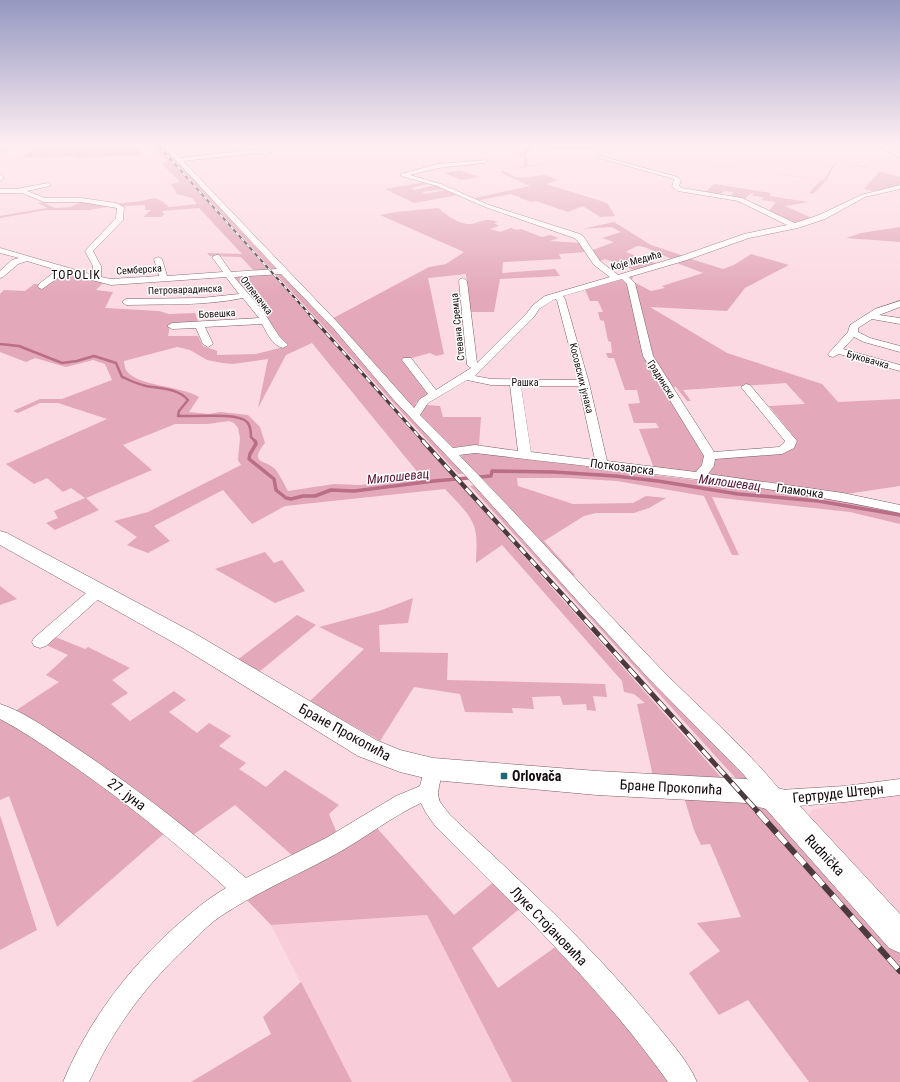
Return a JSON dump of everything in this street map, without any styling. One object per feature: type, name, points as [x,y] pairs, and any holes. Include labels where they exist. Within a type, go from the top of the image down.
[{"type":"street","points":[[29,193],[44,200],[76,199],[116,204],[121,207],[120,218],[89,250],[96,261],[98,272],[96,279]]},
{"type":"street","points":[[210,193],[337,327],[397,397],[415,414],[658,677],[751,769],[775,800]]},
{"type":"street","name":"Градинска","points":[[457,193],[508,214],[578,236],[597,263],[631,283],[648,356],[710,456]]},
{"type":"street","points":[[700,193],[744,201],[795,226]]},
{"type":"street","name":"Које Медића","points":[[415,414],[419,406],[434,395],[478,368],[531,315],[539,303],[555,295],[684,258],[747,236],[795,226],[822,217],[863,196],[873,193]]},
{"type":"street","name":"Семберска","points":[[0,250],[25,259],[96,279],[119,282],[283,271]]},
{"type":"street","name":"Опленачка","points":[[216,257],[264,320],[275,338],[283,345]]},
{"type":"street","points":[[0,275],[15,262],[25,259]]},
{"type":"street","points":[[158,259],[164,279]]},
{"type":"street","points":[[42,286],[63,270]]},
{"type":"street","name":"Стевана Сремца","points":[[463,281],[472,365],[478,368]]},
{"type":"street","name":"Петроварадинска","points":[[126,302],[234,298],[245,295]]},
{"type":"street","name":"Косовских јунака","points":[[555,295],[561,299],[584,383],[602,464]]},
{"type":"street","points":[[900,304],[853,327],[853,333],[867,340],[900,349]]},
{"type":"street","points":[[877,315],[900,321]]},
{"type":"street","name":"Бовешка","points":[[172,326],[264,320]]},
{"type":"street","points":[[200,325],[208,344]]},
{"type":"street","name":"Буковачка","points":[[853,333],[835,352],[900,368]]},
{"type":"street","points":[[407,360],[434,395]]},
{"type":"street","name":"Рашка","points":[[466,376],[491,382],[584,383]]},
{"type":"street","points":[[515,382],[525,455]]},
{"type":"street","points":[[698,476],[708,466],[710,456],[782,450],[790,445],[791,442],[746,387]]},
{"type":"street","name":"Поткозарска","points":[[450,452],[475,449],[698,476]]},
{"type":"street","name":"Гламочка","points":[[698,476],[843,497],[900,509]]},
{"type":"street","name":"Бране Прокопића","points":[[0,537],[186,639],[367,748],[389,759],[409,765],[433,769],[589,782],[740,791]]},
{"type":"street","points":[[40,642],[98,591]]},
{"type":"street","name":"27. јуна","points":[[0,710],[16,718],[60,747],[142,805],[206,856],[244,890]]},
{"type":"street","points":[[76,1082],[89,1052],[113,1012],[142,975],[168,947],[214,908],[244,890],[332,845],[412,797],[427,792],[433,769]]},
{"type":"street","name":"Гертруде Штерн","points":[[775,800],[845,794],[900,787]]},
{"type":"street","name":"Rudnička","points":[[740,791],[754,792],[775,800],[900,937]]},
{"type":"street","name":"Луке Стојановића","points":[[427,792],[432,808],[443,820],[542,916],[619,998],[661,1049],[684,1082]]},
{"type":"shaded area","points":[[200,193],[269,271],[255,272],[241,257],[210,256],[207,253],[242,254],[199,208],[162,211],[164,214],[161,217],[143,217],[151,210],[145,210],[145,205],[107,207],[89,210],[46,210],[0,218],[0,216],[47,208],[38,203],[42,202],[55,208],[70,207],[84,201],[114,204],[155,198],[162,201],[169,207],[197,204],[192,198],[177,194]]},
{"type":"shaded area","points":[[203,193],[208,193],[278,269],[273,271]]},
{"type":"shaded area","points":[[394,193],[454,193],[458,195],[414,203]]},
{"type":"shaded area","points":[[495,193],[577,193],[608,204],[615,216],[600,217],[583,206],[568,212],[536,201],[531,202],[511,194],[475,201],[470,199]]},
{"type":"shaded area","points":[[733,193],[751,193],[744,200],[730,197]]},
{"type":"shaded area","points":[[754,193],[771,193],[769,196],[809,202],[785,206],[814,219],[795,225],[768,212],[776,202],[762,200],[764,197],[752,196]]},
{"type":"shaded area","points":[[438,208],[459,222],[471,224],[484,220],[493,220],[498,222],[494,223],[499,226],[490,229],[500,232],[511,228],[517,230],[521,229],[542,237],[550,235],[559,238],[550,241],[581,243],[586,252],[559,254],[561,259],[503,262],[502,273],[555,269],[560,276],[500,279],[494,312],[470,312],[466,274],[428,278],[444,354],[436,356],[430,353],[408,359],[434,392],[415,404],[440,406],[443,417],[481,417],[479,445],[451,448],[464,474],[458,474],[275,273],[281,272],[326,322],[429,267],[446,264],[464,252],[380,215]]},
{"type":"shaded area","points":[[614,222],[651,245],[684,256],[674,260],[650,249],[638,246],[626,252],[657,264],[634,270],[605,259],[597,262],[590,251],[614,242],[602,238],[621,232],[611,227],[582,229]]},
{"type":"shaded area","points":[[900,227],[900,242],[846,238],[861,233]]},
{"type":"shaded area","points":[[751,254],[789,265],[745,288],[727,311],[650,307],[727,353],[822,384],[838,402],[900,399],[900,486],[846,494],[654,468],[639,429],[659,428],[656,423],[634,423],[628,404],[640,403],[637,390],[625,390],[614,358],[608,358],[606,353],[612,353],[611,342],[608,341],[604,321],[600,320],[598,312],[603,312],[598,301],[590,301],[584,287],[633,273],[632,281],[651,291],[665,288],[662,286],[703,273],[674,262],[688,258],[723,269],[734,265]],"holes":[[[786,383],[805,404],[769,406],[796,440],[784,451],[707,454],[665,388],[676,387],[687,401],[691,401],[683,390]]]},
{"type":"shaded area","points":[[59,270],[104,282],[96,290],[113,292],[105,308],[159,311],[169,314],[195,313],[199,324],[170,325],[168,336],[198,336],[203,346],[217,351],[217,355],[256,354],[288,346],[280,340],[234,281],[237,276],[271,273],[727,784],[653,776],[637,704],[645,703],[634,694],[624,692],[622,681],[502,545],[476,563],[476,539],[472,521],[445,489],[285,506],[252,524],[223,490],[154,526],[170,541],[148,553],[127,545],[137,537],[114,521],[148,512],[241,465],[238,460],[240,438],[238,428],[234,423],[229,421],[208,424],[175,424],[123,445],[152,470],[86,498],[99,510],[55,530],[46,523],[58,518],[54,511],[85,498],[71,488],[63,492],[47,478],[34,484],[6,464],[107,419],[58,403],[40,403],[18,413],[13,411],[40,399],[62,399],[112,380],[105,364],[93,360],[66,367],[35,358],[26,362],[0,352],[0,294],[4,290],[25,291],[34,284],[43,284]],"holes":[[[312,343],[420,475],[360,485],[334,484],[288,491],[275,469],[258,458],[260,450],[265,443],[260,427],[248,415],[220,412],[209,414],[189,412],[199,397],[182,390],[149,383],[139,379],[131,375],[126,370],[124,361],[177,347],[190,350],[207,360],[222,363],[233,364],[268,359],[258,408],[286,355]]]},
{"type":"shaded area","points":[[470,452],[829,497],[900,510],[900,524],[850,512],[712,497],[739,555],[732,555],[704,496],[617,481],[568,478],[517,478],[518,486],[573,504],[633,503],[646,496],[666,498],[649,508],[634,513],[596,513],[584,516],[544,541],[575,575],[569,578],[462,458],[461,455]]},
{"type":"shaded area","points":[[475,485],[756,779],[740,783],[470,486]]},
{"type":"shaded area","points":[[265,552],[274,563],[282,560],[305,591],[275,603],[215,569]]},
{"type":"shaded area","points":[[0,586],[17,599],[0,605]]},
{"type":"shaded area","points":[[413,598],[408,623],[379,625],[380,652],[448,653],[447,680],[605,684],[607,697],[593,696],[596,711],[587,710],[586,704],[563,705],[560,696],[532,697],[534,709],[512,708],[513,713],[465,712],[460,694],[414,687],[380,741],[310,701],[364,649],[319,627],[379,611]]},
{"type":"shaded area","points":[[297,615],[316,625],[259,672],[237,660]]},
{"type":"shaded area","points":[[53,636],[85,649],[88,647],[130,668],[112,680],[128,693],[111,704],[130,721],[174,691],[186,700],[169,712],[197,733],[209,723],[231,736],[219,746],[246,763],[239,769],[266,787],[285,770],[339,805],[329,814],[338,836],[294,857],[235,805],[190,837],[12,713],[59,682],[46,675],[68,655],[44,644]]},
{"type":"shaded area","points":[[0,718],[32,733],[167,831],[57,927],[9,796],[0,800]]},
{"type":"shaded area","points":[[683,794],[764,801],[900,945],[900,1082],[809,1082],[748,1000],[719,1015],[689,973],[720,951],[697,923],[741,917],[710,844],[701,845],[694,830]]},
{"type":"shaded area","points":[[900,796],[900,923],[808,817],[812,810],[845,802]]},
{"type":"shaded area","points":[[0,815],[37,930],[0,950]]},
{"type":"shaded area","points":[[377,828],[454,915],[496,880],[523,906],[472,948],[498,988],[561,943],[672,1082],[512,1082],[427,915],[271,925],[245,898]]},
{"type":"shaded area","points":[[427,915],[512,1082],[352,1082],[271,925]]},
{"type":"shaded area","points":[[301,982],[352,1082],[191,1082],[271,1034],[263,1017]]},
{"type":"waterway","name":"Милошевац","points":[[0,344],[19,346],[62,363],[77,361],[94,356],[116,363],[122,377],[146,386],[174,391],[184,396],[188,400],[179,411],[178,416],[225,416],[242,419],[247,422],[251,437],[255,441]]},
{"type":"waterway","name":"Милошевац","points":[[255,441],[256,444],[250,454],[249,459],[274,479],[276,490],[286,498],[291,499],[303,496],[315,496],[331,490],[354,491],[434,481],[491,476],[492,471],[554,472],[615,476],[658,481],[738,494],[818,501],[900,515]]},
{"type":"railway","points":[[201,193],[311,316]]},
{"type":"railway","points":[[310,315],[424,442]]},
{"type":"railway","points":[[423,441],[571,604]]},
{"type":"railway","points":[[570,603],[759,813]]},
{"type":"railway","points":[[758,812],[900,971]]},
{"type":"place","name":"Orlovača","points":[[504,776]]},
{"type":"district","name":"TOPOLIK","points":[[76,275]]}]
